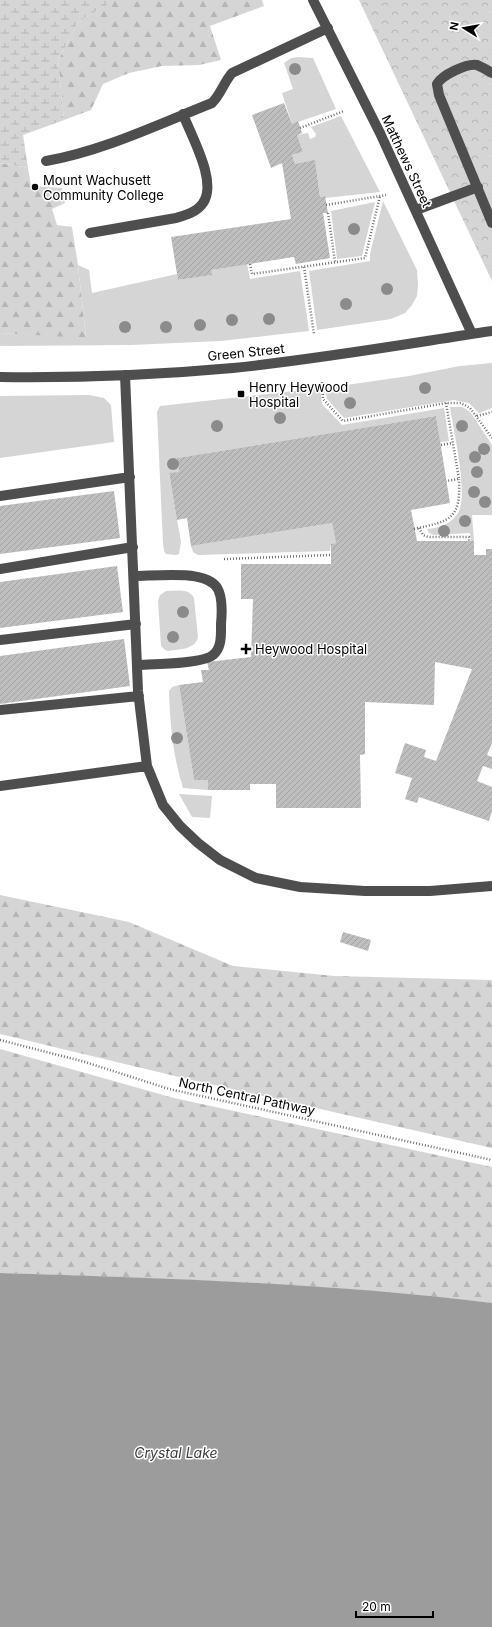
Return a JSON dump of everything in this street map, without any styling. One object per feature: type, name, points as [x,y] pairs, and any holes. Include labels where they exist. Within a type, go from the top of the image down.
[{"type":"street","name":"Matthews Street","points":[[313,0],[380,133],[472,334]]},
{"type":"street","points":[[46,161],[79,154],[212,103],[219,96],[226,80],[232,73],[328,28]]},
{"type":"street","points":[[492,72],[476,65],[468,65],[444,76],[437,84],[439,95],[492,223]]},
{"type":"street","points":[[90,233],[176,218],[188,214],[203,202],[207,191],[208,180],[183,114]]},
{"type":"street","points":[[416,210],[478,187]]},
{"type":"street","name":"Green Street","points":[[0,378],[60,378],[234,368],[492,331]]},
{"type":"street","points":[[125,375],[139,696],[148,766],[163,805],[180,826],[198,843],[220,860],[256,878],[300,887],[365,891],[430,892],[492,886]]},
{"type":"street","points":[[0,496],[130,477]]},
{"type":"street","points":[[0,569],[133,547]]},
{"type":"street","points":[[134,576],[189,576],[204,578],[215,585],[220,594],[221,640],[217,651],[212,656],[193,661],[138,665]]},
{"type":"street","points":[[0,640],[136,624]]},
{"type":"street","points":[[0,710],[139,696]]},
{"type":"street","points":[[0,786],[148,766]]},
{"type":"path","points":[[300,128],[344,111]]},
{"type":"path","points":[[326,205],[386,195]]},
{"type":"path","points":[[250,264],[252,274],[366,258],[380,196]]},
{"type":"path","points":[[328,213],[335,262]]},
{"type":"path","points":[[304,267],[314,334]]},
{"type":"path","points":[[322,382],[323,399],[343,421],[446,403],[461,403],[470,408],[492,438]]},
{"type":"path","points":[[414,529],[440,524],[451,517],[458,509],[460,493],[459,479],[446,403]]},
{"type":"path","points":[[477,416],[492,412]]},
{"type":"path","points":[[441,445],[453,443]]},
{"type":"path","points":[[446,481],[459,479]]},
{"type":"path","points":[[419,528],[422,535],[428,537],[469,537],[469,541]]},
{"type":"path","points":[[224,559],[330,555]]},
{"type":"path","name":"North Central Pathway","points":[[0,1040],[85,1062],[169,1089],[492,1160]]},
{"type":"green space","points":[[0,0],[115,0],[78,22],[58,61],[64,120],[23,135],[28,168],[0,163]]},
{"type":"green space","points":[[114,0],[262,0],[264,6],[210,26],[221,60],[199,65],[162,66],[129,73],[103,84],[91,110],[64,120],[58,61],[78,22]]},
{"type":"green space","points":[[359,0],[492,0],[492,281]]},
{"type":"green space","points":[[291,58],[313,58],[336,109],[292,124],[282,93],[293,89],[284,63]]},
{"type":"green space","points":[[341,116],[380,192],[325,198],[324,196],[320,197],[315,161],[295,164],[292,155],[303,152],[297,135],[308,133],[310,139],[315,137],[316,134],[311,127]]},
{"type":"green space","points":[[0,163],[28,168],[31,186],[62,188],[65,203],[52,209],[57,225],[72,227],[86,338],[0,333]]},
{"type":"green space","points":[[383,201],[417,270],[417,296],[405,313],[391,319],[317,330],[309,271],[370,261],[370,254]]},
{"type":"green space","points":[[375,202],[362,256],[337,259],[331,211]]},
{"type":"green space","points":[[247,264],[250,279],[300,271],[309,331],[221,341],[131,345],[0,346],[0,333],[86,337],[78,265],[89,270],[92,293],[177,274],[178,280],[211,275],[211,270]]},
{"type":"green space","points":[[492,363],[492,408],[479,413],[469,403],[454,400],[344,418],[327,399],[325,388],[409,376],[460,366]]},
{"type":"green space","points":[[320,388],[322,404],[342,425],[444,408],[449,441],[440,442],[436,416],[177,458],[179,472],[169,474],[181,542],[179,554],[166,554],[163,544],[157,412],[160,406]]},
{"type":"green space","points":[[89,395],[104,398],[111,405],[114,442],[0,458],[0,396]]},
{"type":"green space","points":[[450,407],[462,407],[471,413],[492,445],[492,515],[472,515],[474,541],[471,541],[470,533],[434,535],[429,533],[427,529],[436,528],[448,523],[458,513],[461,504],[461,477]]},
{"type":"green space","points":[[332,523],[336,543],[331,544],[330,551],[198,555],[193,552],[191,546]]},
{"type":"green space","points":[[166,591],[186,591],[194,598],[198,637],[194,644],[190,647],[168,651],[161,646],[158,601],[160,595]]},
{"type":"green space","points":[[179,685],[194,780],[208,780],[208,790],[183,788],[173,740],[169,691],[172,687]]},
{"type":"green space","points":[[179,794],[212,796],[210,818],[192,817]]},
{"type":"green space","points":[[0,895],[129,922],[233,966],[334,976],[492,980],[492,1148],[179,1077],[0,1034]]},
{"type":"green space","points":[[0,1049],[174,1098],[492,1167],[492,1303],[431,1296],[308,1286],[0,1273]]},
{"type":"water","name":"Crystal Lake","points":[[0,1273],[246,1282],[431,1296],[492,1303],[492,1627],[0,1627]]},
{"type":"building","points":[[284,103],[292,124],[298,121],[302,133],[297,135],[303,152],[292,155],[295,164],[315,160],[320,197],[325,196],[328,213],[323,213],[330,258],[296,264],[294,257],[211,270],[212,275],[178,280],[171,237],[291,219],[282,163],[271,168],[252,115]]},
{"type":"building","points":[[436,416],[450,503],[411,510],[417,541],[474,541],[474,555],[486,555],[486,549],[492,549],[492,743],[487,755],[492,757],[492,769],[483,766],[477,781],[492,787],[492,811],[489,821],[419,797],[417,803],[405,799],[412,778],[395,773],[405,743],[426,750],[424,757],[436,761],[472,669],[435,662],[434,705],[365,702],[365,754],[360,755],[361,808],[276,808],[276,784],[250,784],[250,790],[208,790],[208,780],[194,780],[179,685],[203,682],[201,670],[209,670],[207,662],[251,657],[253,599],[241,599],[241,564],[331,564],[331,544],[336,543],[332,523],[191,546],[187,518],[177,520],[169,473],[179,472],[177,458]]},
{"type":"building","points":[[114,491],[120,538],[0,554],[0,506]]},
{"type":"building","points":[[117,566],[123,612],[0,628],[0,582]]},
{"type":"building","points":[[124,639],[130,686],[0,704],[0,656]]},
{"type":"building","points":[[343,932],[371,940],[368,951],[340,942]]},
{"type":"place","name":"Mount Wachusett Community College","points":[[35,187]]},
{"type":"place","name":"Henry Heywood Hospital","points":[[241,394]]},
{"type":"place","name":"Heywood Hospital","points":[[246,649]]}]
